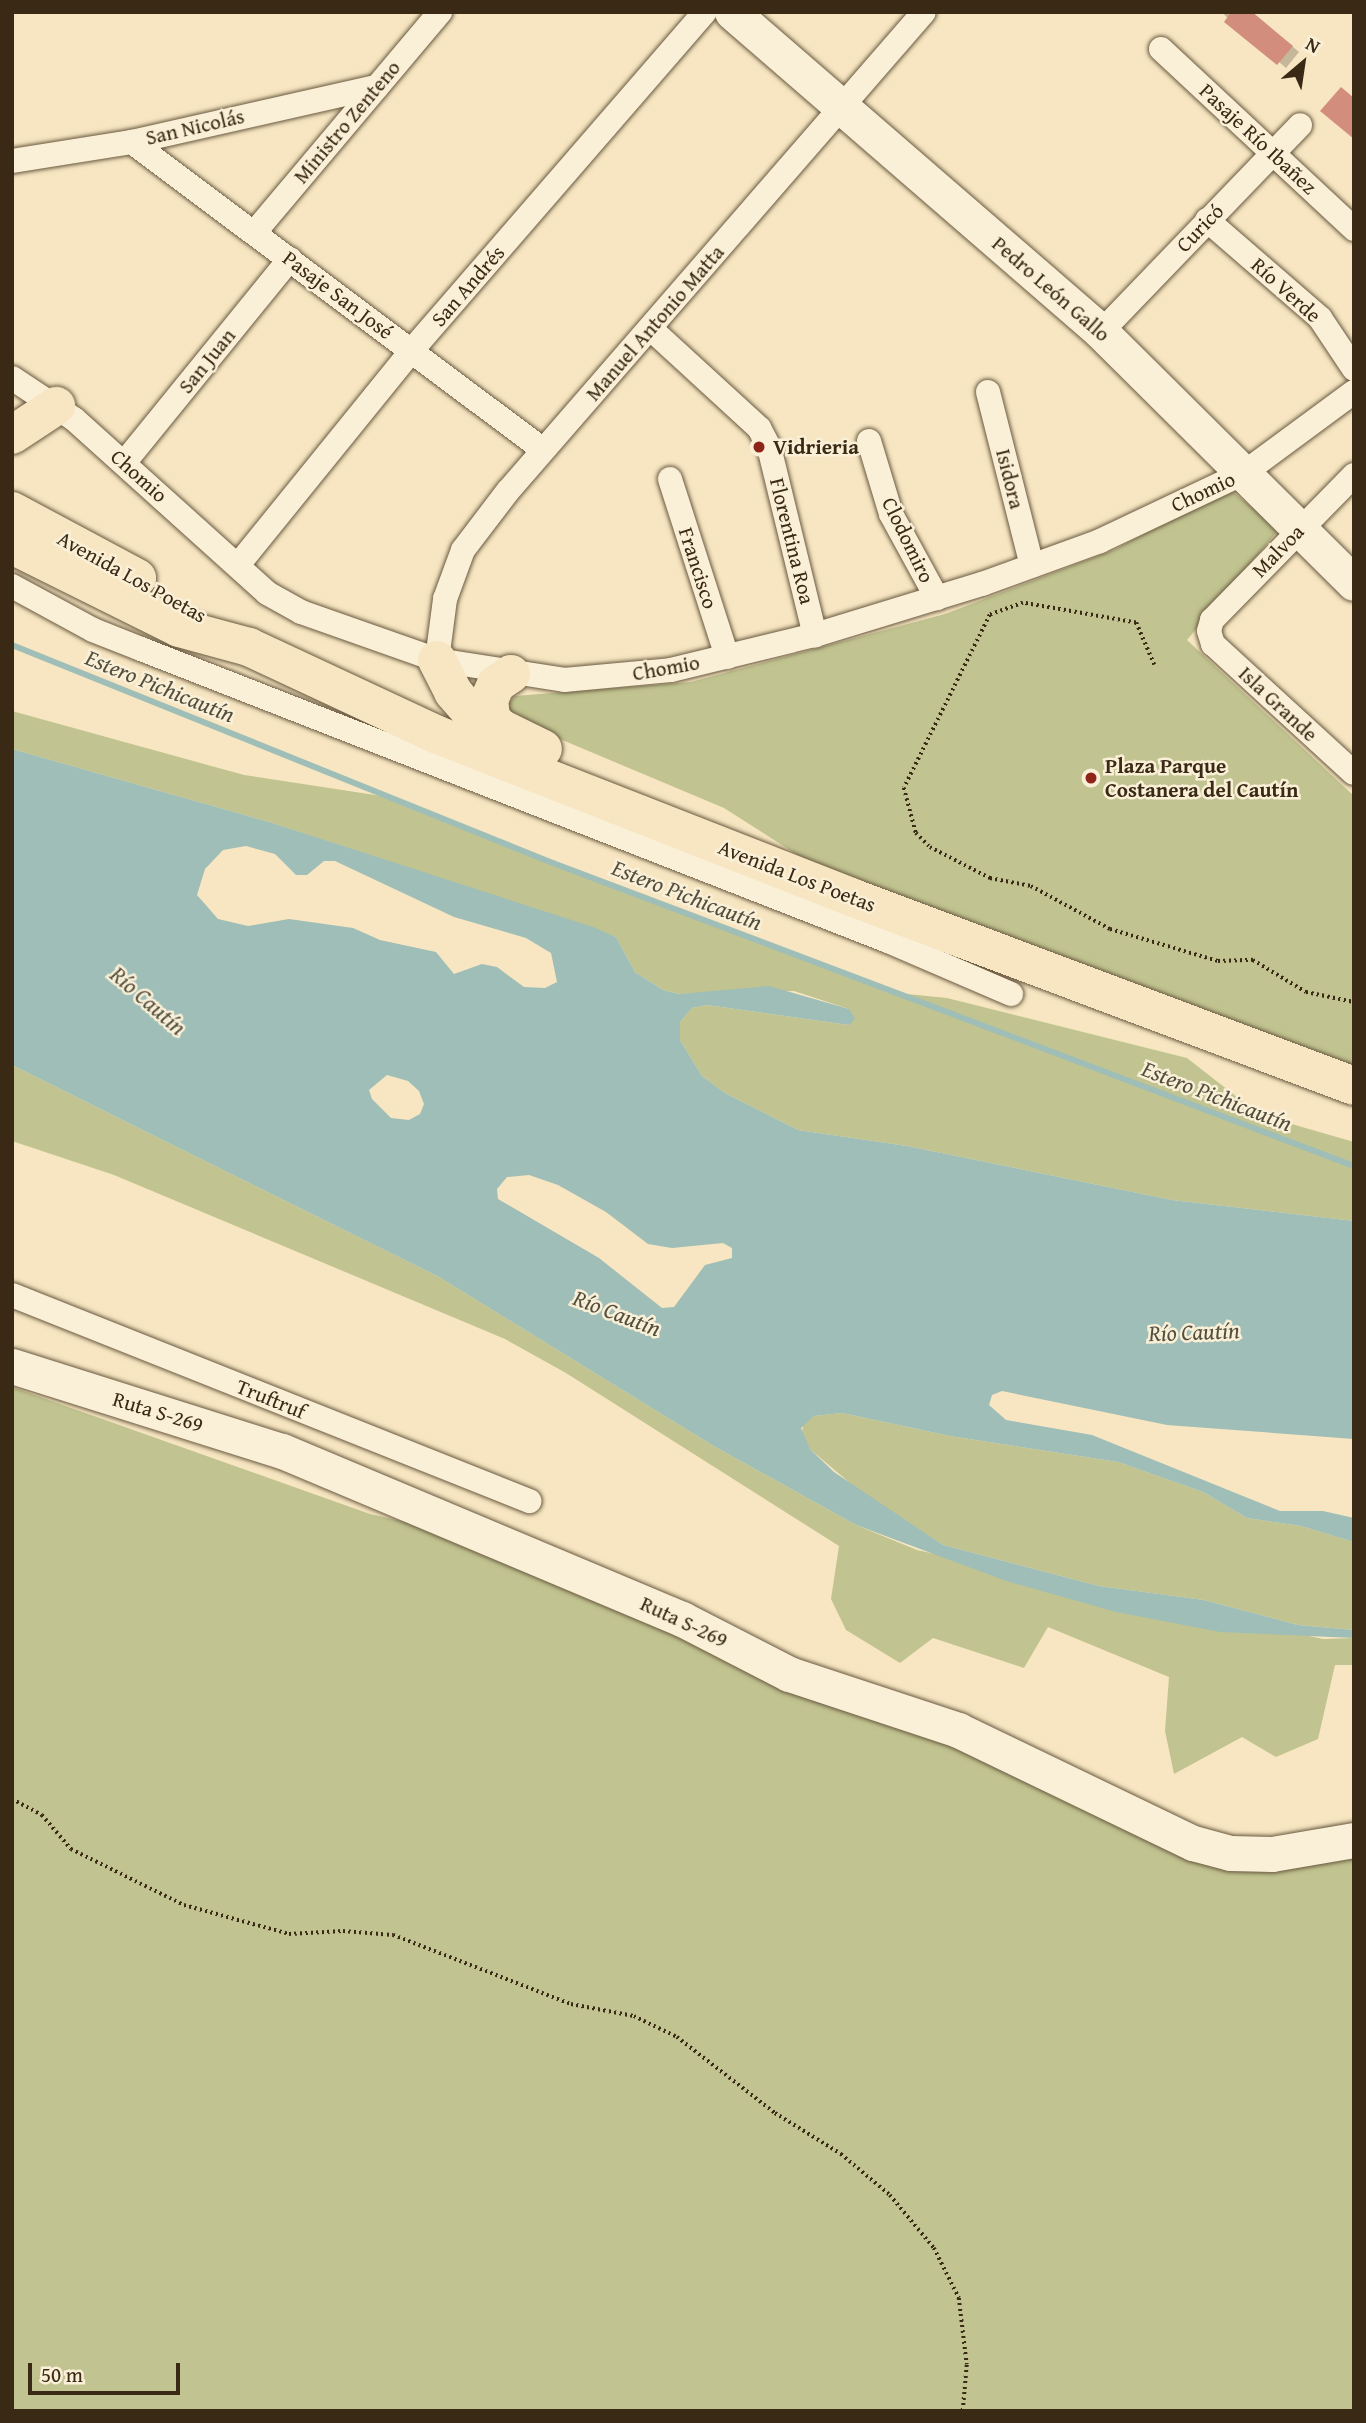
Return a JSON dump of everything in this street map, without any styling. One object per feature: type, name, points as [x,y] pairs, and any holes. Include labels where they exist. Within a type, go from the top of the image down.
[{"type":"main road","name":"Pedro León Gallo","points":[[732,12],[1101,332],[1354,583]]},
{"type":"main road","points":[[12,435],[56,406]]},
{"type":"main road","name":"Avenida Los Poetas","points":[[12,511],[192,607],[248,647]]},
{"type":"main road","name":"Avenida Los Poetas","points":[[12,545],[179,628],[248,647],[438,735],[815,883],[1354,1086]]},
{"type":"main road","points":[[12,551],[70,573]]},
{"type":"main road","points":[[437,660],[462,704],[484,723],[730,827],[815,883]]},
{"type":"main road","points":[[504,732],[491,719],[489,700],[496,684],[511,674]]},
{"type":"main road","name":"Ruta S-269","points":[[12,1366],[294,1456],[682,1619],[789,1674],[958,1730],[1193,1843],[1230,1853],[1272,1854],[1354,1840]]},
{"type":"street","name":"Ministro Zenteno","points":[[254,233],[440,12]]},
{"type":"street","name":"San Andrés","points":[[237,565],[412,350],[705,12]]},
{"type":"street","name":"Manuel Antonio Matta","points":[[437,660],[445,599],[463,550],[542,449],[651,329],[924,12]]},
{"type":"street","name":"Pasaje Río Ibañez","points":[[1161,49],[1354,229]]},
{"type":"street","name":"San Nicolás","points":[[12,160],[132,142],[377,86]]},
{"type":"street","name":"Curicó","points":[[1101,332],[1300,125]]},
{"type":"street","name":"Pasaje San José","points":[[132,142],[542,449]]},
{"type":"street","name":"Río Verde","points":[[1207,220],[1320,318],[1354,369]]},
{"type":"street","name":"San Juan","points":[[124,463],[290,259]]},
{"type":"street","name":"Florentina Roa","points":[[651,329],[759,428],[769,447],[815,635]]},
{"type":"street","name":"Chomio","points":[[12,378],[56,406],[124,463],[267,593],[302,612],[437,660],[511,674],[564,680],[609,677],[727,657],[815,635],[1032,566],[1100,541],[1244,473],[1354,392]]},
{"type":"street","name":"Isidora","points":[[988,392],[1032,566]]},
{"type":"street","name":"Clodomiro","points":[[869,441],[891,514],[937,598]]},
{"type":"street","name":"Malvoa","points":[[1209,631],[1212,620],[1299,528],[1354,475]]},
{"type":"street","name":"Francisco","points":[[670,480],[727,657]]},
{"type":"street","points":[[12,586],[117,640],[888,941],[1011,993]]},
{"type":"street","name":"Isla Grande","points":[[1209,631],[1213,644],[1354,773]]},
{"type":"street","name":"Truftruf","points":[[12,1295],[529,1501]]},
{"type":"path","points":[[1154,665],[1136,623],[1023,603],[990,615],[904,788],[916,833],[930,847],[990,878],[1031,887],[1110,929],[1218,961],[1253,961],[1306,992],[1354,1002]]},
{"type":"path","points":[[12,1798],[42,1815],[71,1849],[184,1905],[289,1934],[343,1931],[393,1935],[571,2004],[634,2016],[677,2037],[775,2113],[841,2154],[890,2195],[934,2248],[959,2298],[967,2365],[963,2411]]},
{"type":"green space","points":[[1229,489],[1279,529],[1187,640],[1354,796],[1354,1082],[824,872],[724,808],[510,718],[507,705],[515,696],[691,682],[945,614],[1114,550]]},
{"type":"green space","points":[[12,711],[244,775],[388,797],[897,993],[947,998],[1187,1058],[1260,1115],[1354,1142],[1354,1221],[1172,1200],[907,1146],[798,1130],[725,1093],[702,1076],[680,1040],[680,1022],[692,1008],[707,1005],[849,1025],[849,1009],[794,991],[679,994],[663,990],[635,972],[616,937],[269,822],[12,749]]},
{"type":"green space","points":[[12,1065],[439,1277],[712,1445],[856,1525],[917,1550],[1323,1639],[1354,1638],[1354,1665],[1335,1665],[1318,1739],[1276,1757],[1242,1737],[1174,1774],[1165,1731],[1169,1677],[1048,1627],[1024,1668],[933,1638],[900,1663],[846,1630],[831,1599],[839,1546],[566,1373],[505,1339],[114,1175],[12,1141]]},
{"type":"green space","points":[[12,1387],[370,1514],[446,1531],[888,1722],[1252,1855],[1323,1827],[1354,1823],[1354,2411],[12,2411]]},
{"type":"green space","points":[[842,1413],[950,1436],[1118,1462],[1203,1492],[1247,1518],[1301,1526],[1354,1542],[1354,1630],[1298,1625],[1204,1600],[1099,1586],[943,1545],[857,1489],[810,1449],[802,1435],[803,1423],[814,1416]]},
{"type":"water","name":"Río Cautín","points":[[12,749],[269,822],[593,927],[616,937],[635,972],[663,990],[679,994],[769,986],[849,1009],[855,1019],[849,1025],[707,1005],[692,1008],[680,1022],[680,1040],[702,1076],[725,1093],[798,1130],[907,1146],[1172,1200],[1354,1221],[1354,1439],[1167,1425],[1002,1391],[992,1395],[989,1405],[1006,1420],[1092,1435],[1280,1511],[1323,1511],[1354,1518],[1354,1542],[1301,1526],[1247,1518],[1203,1492],[1118,1462],[950,1436],[842,1413],[814,1416],[801,1428],[810,1449],[834,1472],[943,1545],[1099,1586],[1204,1600],[1298,1625],[1354,1630],[1354,1638],[1220,1632],[1116,1612],[1006,1581],[856,1525],[712,1445],[439,1277],[12,1065]],"holes":[[[246,846],[275,854],[296,875],[307,875],[324,861],[335,861],[454,917],[526,938],[551,953],[557,982],[545,988],[524,987],[497,967],[482,964],[454,974],[436,952],[380,940],[353,928],[289,919],[248,926],[218,919],[197,895],[205,869],[223,850]],[[387,1075],[408,1081],[419,1091],[424,1104],[420,1114],[409,1120],[391,1118],[372,1099],[369,1090]],[[529,1175],[558,1185],[606,1212],[648,1244],[672,1248],[723,1243],[732,1248],[732,1258],[705,1265],[674,1307],[662,1308],[599,1258],[498,1199],[497,1189],[507,1177]]]},
{"type":"building","points":[[1231,12],[1252,12],[1293,46],[1277,65],[1224,22]]},
{"type":"building","points":[[1341,87],[1354,98],[1354,139],[1320,111]]},
{"type":"waterway","name":"Estero Pichicautín","points":[[12,645],[553,863],[1354,1166]]},
{"type":"place","name":"Vidrieria","points":[[759,447]]},
{"type":"place","name":"Plaza Parque Costanera del Cautín","points":[[1091,778]]}]
